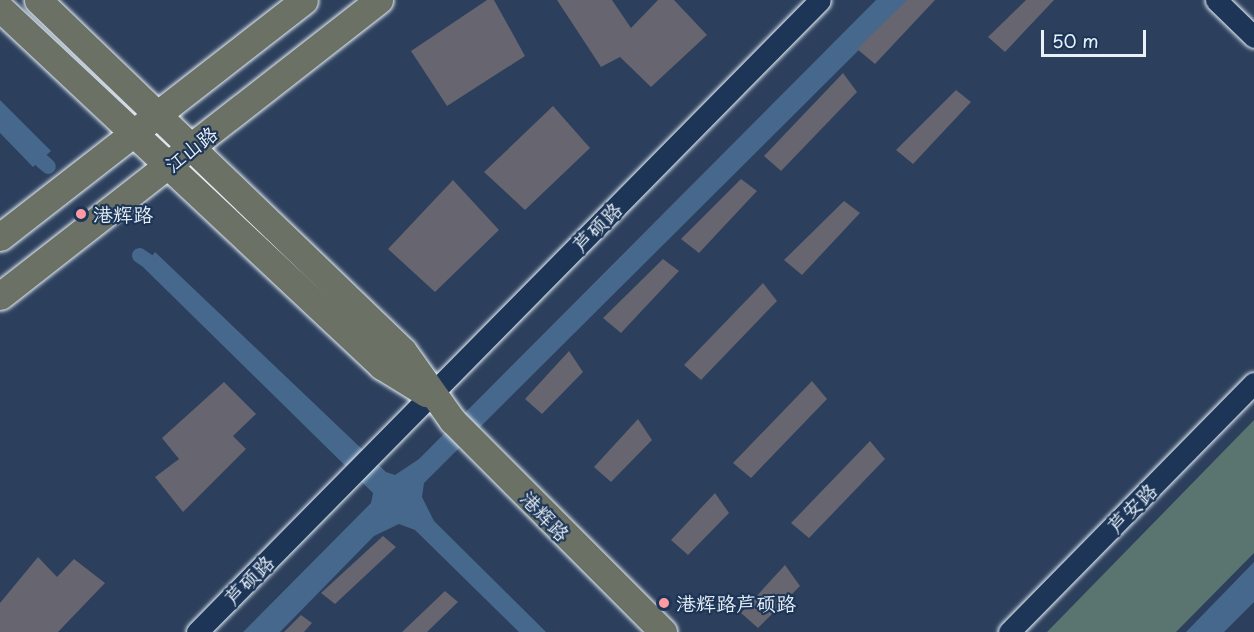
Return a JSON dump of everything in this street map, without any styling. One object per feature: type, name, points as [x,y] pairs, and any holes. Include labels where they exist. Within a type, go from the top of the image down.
[{"type":"main road","name":"港辉路","points":[[38,0],[158,114],[190,150],[403,351],[431,396],[452,420],[663,632]]},
{"type":"main road","points":[[0,237],[303,0]]},
{"type":"main road","name":"江山路","points":[[0,296],[169,167],[379,0]]},
{"type":"main road","name":"港辉路","points":[[0,9],[382,366],[431,396]]},
{"type":"street","name":"芦硕路","points":[[197,632],[820,0]]},
{"type":"street","points":[[1216,0],[1254,37]]},
{"type":"street","name":"芦安路","points":[[1009,632],[1254,383]]},
{"type":"green space","points":[[1254,420],[1254,553],[1176,632],[1047,632]]},
{"type":"water","points":[[876,0],[909,0],[424,483],[422,497],[434,521],[546,632],[519,632],[415,530],[399,524],[374,536],[280,632],[243,632],[371,503],[373,493],[143,267],[155,252],[386,472],[395,475],[419,459]]},
{"type":"water","points":[[0,100],[51,151],[33,167],[0,133]]},
{"type":"water","points":[[1254,562],[1254,602],[1224,632],[1186,632]]},
{"type":"building","points":[[487,0],[494,0],[525,56],[447,106],[411,51]]},
{"type":"building","points":[[557,0],[612,0],[631,28],[658,0],[674,0],[707,35],[651,87],[620,57],[601,67]]},
{"type":"building","points":[[907,0],[935,0],[875,64],[857,49]]},
{"type":"building","points":[[1026,0],[1054,0],[1005,52],[988,37]]},
{"type":"building","points":[[843,73],[857,92],[781,171],[764,156]]},
{"type":"building","points":[[956,90],[971,102],[913,164],[896,150]]},
{"type":"building","points":[[553,106],[590,148],[525,210],[484,172]]},
{"type":"building","points":[[741,179],[757,191],[699,253],[681,239]]},
{"type":"building","points":[[453,180],[499,230],[435,292],[388,249]]},
{"type":"building","points":[[844,201],[860,213],[802,275],[784,260]]},
{"type":"building","points":[[663,259],[679,271],[621,333],[603,318]]},
{"type":"building","points":[[763,283],[777,301],[701,380],[684,365]]},
{"type":"building","points":[[569,351],[583,372],[542,414],[525,399]]},
{"type":"building","points":[[812,381],[827,399],[751,478],[733,463]]},
{"type":"building","points":[[224,382],[256,414],[233,436],[246,449],[183,512],[155,477],[179,459],[162,438]]},
{"type":"building","points":[[638,419],[652,440],[611,482],[594,467]]},
{"type":"building","points":[[870,441],[885,459],[809,538],[791,523]]},
{"type":"building","points":[[715,493],[729,513],[688,555],[671,540]]},
{"type":"building","points":[[383,536],[396,547],[335,604],[321,593]]},
{"type":"building","points":[[38,557],[57,577],[74,559],[105,583],[58,632],[0,632],[0,603]]},
{"type":"building","points":[[785,565],[800,586],[758,628],[741,613]]},
{"type":"building","points":[[445,591],[458,602],[427,632],[402,632]]},
{"type":"building","points":[[301,615],[312,623],[304,632],[284,632]]},
{"type":"waterway","points":[[41,160],[48,166]]},
{"type":"waterway","points":[[139,255],[148,261]]},
{"type":"place","name":"港辉路","points":[[81,214]]},
{"type":"place","name":"港辉路芦硕路","points":[[664,603]]}]
